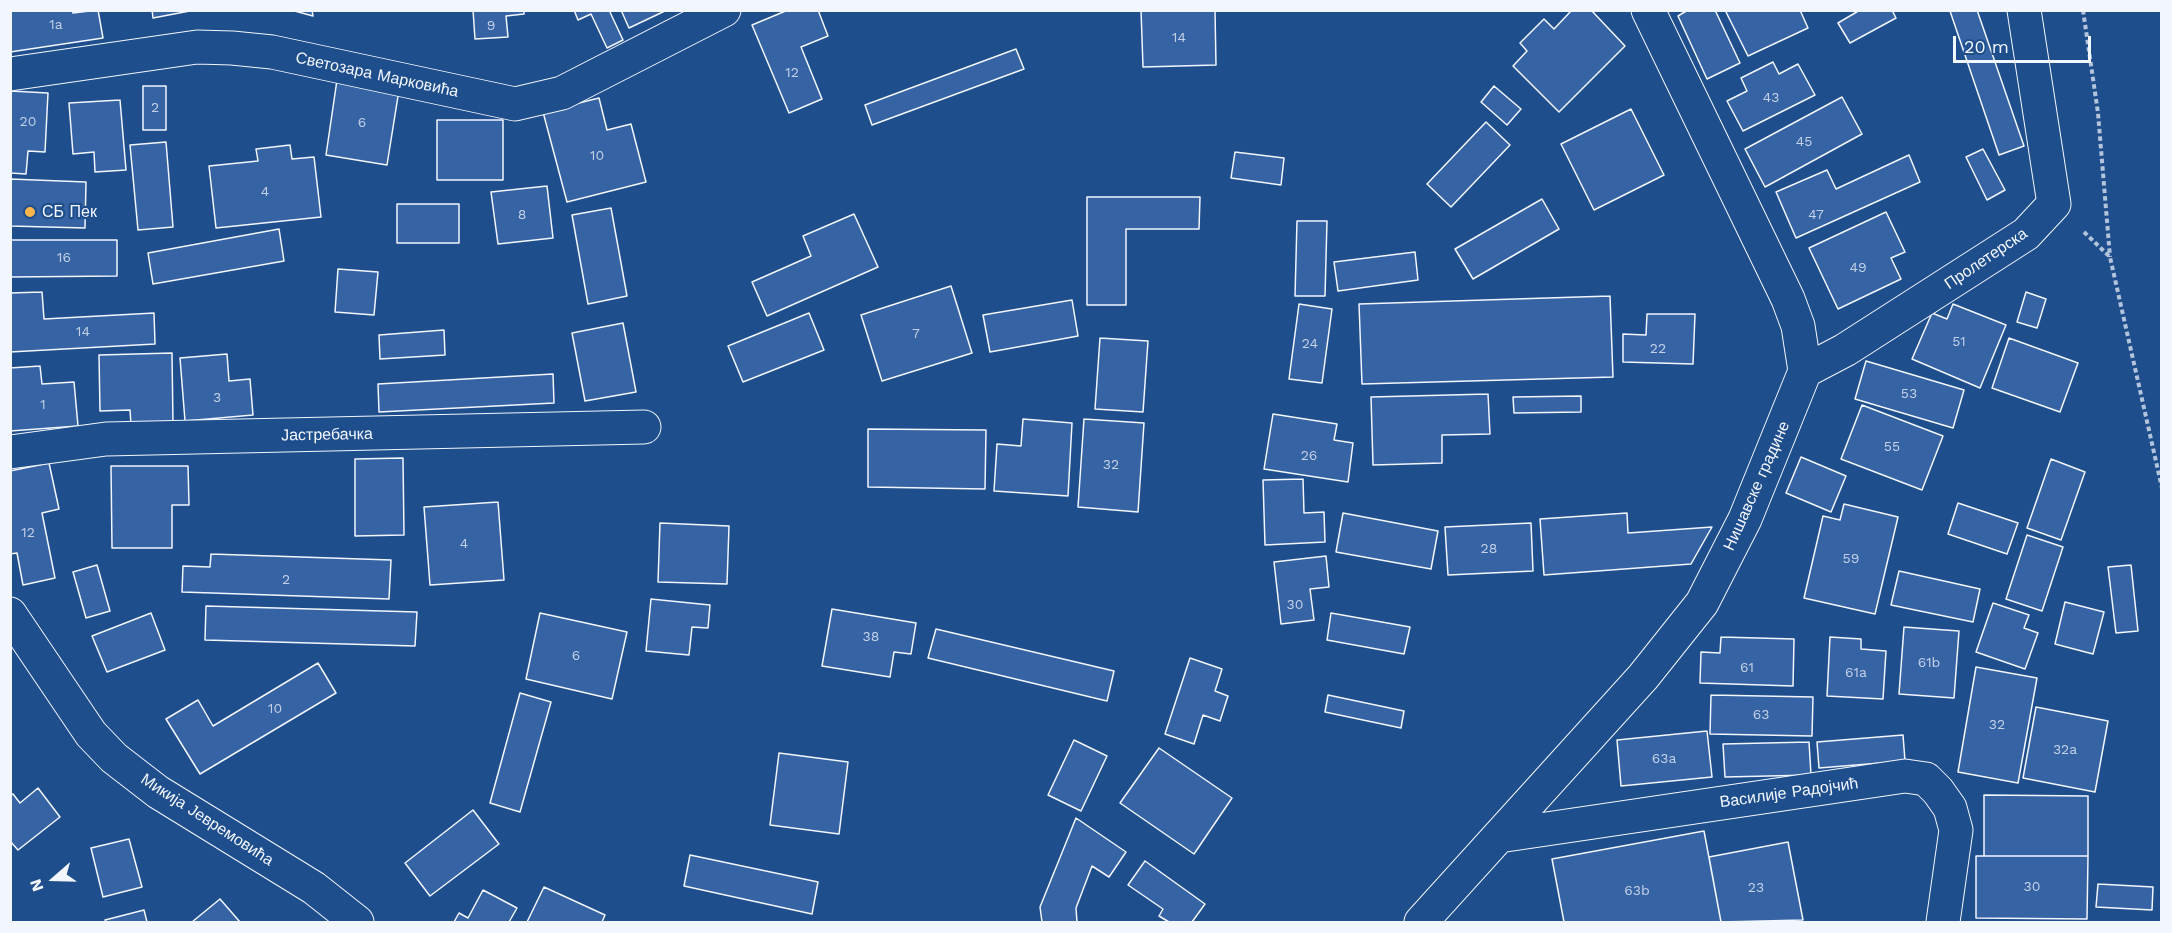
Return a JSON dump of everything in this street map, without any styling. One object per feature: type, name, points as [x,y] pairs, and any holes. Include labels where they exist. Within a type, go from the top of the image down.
[{"type":"street","name":"Светозара Марковића","points":[[10,74],[197,47],[232,48],[272,52],[515,104],[562,93],[724,10]]},
{"type":"street","points":[[1648,10],[1788,299],[1798,326],[1805,371]]},
{"type":"street","points":[[2024,10],[2054,204]]},
{"type":"street","name":"Пролетерска","points":[[1805,371],[1845,350],[2026,234],[2054,204]]},
{"type":"street","name":"Нишавске градине","points":[[1421,922],[1643,677],[1702,603],[1745,519],[1805,371]]},
{"type":"street","name":"Јастребачка","points":[[10,452],[106,439],[644,427]]},
{"type":"street","name":"Микија Јевремовића","points":[[10,614],[91,734],[114,758],[158,792],[314,888],[357,922]]},
{"type":"street","name":"Василије Радојчић","points":[[1499,836],[1905,776],[1926,780],[1938,791],[1950,808],[1956,830],[1942,922]]},
{"type":"path","points":[[2084,10],[2098,113],[2110,258],[2162,488]]},
{"type":"path","points":[[2054,204],[2110,258]]},
{"type":"building","points":[[10,10],[72,10],[73,13],[98,10],[103,38],[10,52]]},
{"type":"building","points":[[152,10],[195,10],[153,18]]},
{"type":"building","points":[[291,10],[312,10],[313,16]]},
{"type":"building","points":[[473,10],[524,10],[524,14],[506,16],[508,37],[475,39]]},
{"type":"building","points":[[574,10],[609,10],[623,40],[607,48],[591,14],[578,20]]},
{"type":"building","points":[[621,10],[667,10],[629,28]]},
{"type":"building","points":[[788,10],[818,10],[828,36],[801,47],[822,99],[789,113],[752,25]]},
{"type":"building","points":[[1141,10],[1215,10],[1216,65],[1143,67]]},
{"type":"building","points":[[1572,10],[1591,10],[1625,46],[1559,112],[1513,66],[1527,51],[1520,43],[1544,19],[1554,29]]},
{"type":"building","points":[[1688,10],[1715,10],[1740,63],[1707,79],[1678,16]]},
{"type":"building","points":[[1730,10],[1800,10],[1808,28],[1748,56],[1726,12]]},
{"type":"building","points":[[1860,10],[1892,10],[1896,18],[1850,43],[1838,23]]},
{"type":"building","points":[[1977,10],[2024,146],[1999,155],[1950,11]]},
{"type":"building","points":[[1016,49],[1024,69],[872,125],[865,105]]},
{"type":"building","points":[[1773,62],[1779,74],[1798,64],[1815,95],[1743,131],[1727,101],[1747,91],[1741,78]]},
{"type":"building","points":[[337,80],[399,90],[387,165],[326,155]]},
{"type":"building","points":[[143,86],[166,86],[166,130],[143,130]]},
{"type":"building","points":[[1494,86],[1521,109],[1507,125],[1481,102]]},
{"type":"building","points":[[10,91],[48,93],[45,152],[28,151],[26,174],[10,173]]},
{"type":"building","points":[[1842,97],[1862,134],[1765,187],[1745,149]]},
{"type":"building","points":[[599,98],[607,130],[631,124],[646,182],[567,202],[543,112]]},
{"type":"building","points":[[120,100],[126,170],[95,172],[94,152],[73,154],[69,103]]},
{"type":"building","points":[[1631,109],[1664,175],[1594,210],[1561,144]]},
{"type":"building","points":[[437,120],[503,120],[503,180],[437,180]]},
{"type":"building","points":[[1486,122],[1510,145],[1451,207],[1427,184]]},
{"type":"building","points":[[166,142],[173,227],[138,230],[130,145]]},
{"type":"building","points":[[290,145],[292,159],[314,157],[321,217],[216,228],[209,166],[258,161],[256,149]]},
{"type":"building","points":[[1983,149],[2005,190],[1987,200],[1966,157]]},
{"type":"building","points":[[1235,152],[1284,158],[1281,185],[1231,178]]},
{"type":"building","points":[[1909,155],[1920,182],[1796,238],[1776,192],[1827,170],[1836,189]]},
{"type":"building","points":[[10,179],[86,182],[85,228],[10,226]]},
{"type":"building","points":[[547,186],[553,238],[498,244],[491,192]]},
{"type":"building","points":[[1087,197],[1200,197],[1199,229],[1126,229],[1126,305],[1087,305]]},
{"type":"building","points":[[1542,199],[1559,229],[1473,279],[1455,249]]},
{"type":"building","points":[[397,204],[459,204],[459,243],[397,243]]},
{"type":"building","points":[[611,208],[627,296],[588,304],[572,215]]},
{"type":"building","points":[[1886,212],[1905,252],[1891,258],[1901,279],[1838,309],[1809,248]]},
{"type":"building","points":[[854,214],[878,267],[767,316],[752,282],[811,256],[803,236]]},
{"type":"building","points":[[1297,221],[1327,221],[1325,296],[1295,296]]},
{"type":"building","points":[[279,229],[284,261],[153,284],[148,253]]},
{"type":"building","points":[[10,240],[117,240],[117,276],[10,277]]},
{"type":"building","points":[[1415,252],[1418,280],[1338,291],[1334,262]]},
{"type":"building","points":[[338,269],[378,272],[374,315],[335,312]]},
{"type":"building","points":[[951,286],[972,353],[882,381],[861,315]]},
{"type":"building","points":[[42,292],[44,319],[154,313],[155,344],[10,352],[10,293]]},
{"type":"building","points":[[2026,292],[2046,299],[2037,328],[2017,322]]},
{"type":"building","points":[[1610,296],[1613,377],[1362,384],[1359,304]]},
{"type":"building","points":[[1072,300],[1078,336],[990,352],[983,315]]},
{"type":"building","points":[[1299,304],[1332,309],[1322,383],[1289,379]]},
{"type":"building","points":[[1953,304],[2006,325],[1980,388],[1912,359],[1932,313],[1947,319]]},
{"type":"building","points":[[809,313],[824,350],[743,382],[728,346]]},
{"type":"building","points":[[1647,314],[1695,314],[1693,364],[1623,362],[1623,334],[1646,335]]},
{"type":"building","points":[[623,323],[636,392],[585,401],[572,333]]},
{"type":"building","points":[[444,330],[445,355],[380,359],[379,335]]},
{"type":"building","points":[[1100,338],[1148,341],[1143,412],[1095,409]]},
{"type":"building","points":[[2009,338],[2078,363],[2060,412],[1992,388]]},
{"type":"building","points":[[172,353],[173,424],[131,425],[130,410],[100,411],[99,355]]},
{"type":"building","points":[[227,354],[229,381],[250,379],[253,415],[185,421],[180,358]]},
{"type":"building","points":[[1866,361],[1964,390],[1953,428],[1855,399]]},
{"type":"building","points":[[40,366],[42,384],[74,382],[78,426],[10,431],[10,368]]},
{"type":"building","points":[[553,374],[554,403],[379,412],[378,384]]},
{"type":"building","points":[[1488,394],[1490,434],[1442,435],[1442,463],[1373,465],[1371,397]]},
{"type":"building","points":[[1581,396],[1581,412],[1514,413],[1513,397]]},
{"type":"building","points":[[1862,405],[1943,436],[1922,490],[1841,459]]},
{"type":"building","points":[[1273,414],[1337,424],[1334,440],[1353,443],[1348,482],[1264,469]]},
{"type":"building","points":[[1023,419],[1072,423],[1068,496],[994,491],[997,444],[1021,446]]},
{"type":"building","points":[[1084,419],[1144,423],[1138,512],[1078,507]]},
{"type":"building","points":[[868,429],[986,430],[985,489],[868,487]]},
{"type":"building","points":[[1801,457],[1846,476],[1831,512],[1786,493]]},
{"type":"building","points":[[403,458],[404,535],[355,536],[355,459]]},
{"type":"building","points":[[2051,459],[2085,472],[2061,540],[2027,528]]},
{"type":"building","points":[[49,463],[59,509],[42,513],[55,578],[23,585],[17,553],[10,554],[10,471]]},
{"type":"building","points":[[111,466],[188,466],[189,505],[172,505],[172,548],[112,548]]},
{"type":"building","points":[[1303,479],[1304,513],[1324,512],[1325,542],[1265,545],[1263,480]]},
{"type":"building","points":[[498,502],[504,580],[430,585],[424,507]]},
{"type":"building","points":[[1958,503],[2018,523],[2007,554],[1948,534]]},
{"type":"building","points":[[1844,504],[1898,517],[1875,614],[1804,598],[1823,516],[1840,520]]},
{"type":"building","points":[[1343,513],[1438,531],[1431,569],[1336,552]]},
{"type":"building","points":[[1627,513],[1628,533],[1712,527],[1691,564],[1544,575],[1540,519]]},
{"type":"building","points":[[660,523],[729,526],[727,584],[658,582]]},
{"type":"building","points":[[1531,523],[1533,571],[1448,575],[1445,527]]},
{"type":"building","points":[[2027,535],[2063,547],[2042,611],[2006,599]]},
{"type":"building","points":[[211,554],[391,560],[389,599],[182,592],[183,566],[210,567]]},
{"type":"building","points":[[1326,556],[1329,587],[1310,589],[1314,620],[1281,624],[1274,562]]},
{"type":"building","points":[[97,565],[110,611],[86,618],[73,572]]},
{"type":"building","points":[[2131,565],[2138,631],[2116,633],[2108,567]]},
{"type":"building","points":[[1899,571],[1980,589],[1973,622],[1891,605]]},
{"type":"building","points":[[651,599],[710,605],[708,628],[692,627],[689,655],[646,651]]},
{"type":"building","points":[[2065,602],[2104,612],[2093,654],[2055,644]]},
{"type":"building","points":[[1993,603],[2029,615],[2024,628],[2038,633],[2025,669],[1976,652]]},
{"type":"building","points":[[206,606],[417,612],[415,646],[205,640]]},
{"type":"building","points":[[832,609],[916,623],[911,654],[894,652],[890,677],[822,666]]},
{"type":"building","points":[[151,613],[165,650],[107,672],[92,636]]},
{"type":"building","points":[[540,613],[627,632],[612,699],[526,679]]},
{"type":"building","points":[[1331,613],[1410,627],[1404,654],[1327,640]]},
{"type":"building","points":[[1904,627],[1959,631],[1954,698],[1899,694]]},
{"type":"building","points":[[936,629],[1114,671],[1107,701],[928,658]]},
{"type":"building","points":[[1721,637],[1794,639],[1793,686],[1700,683],[1701,652],[1720,653]]},
{"type":"building","points":[[1830,637],[1861,639],[1861,649],[1886,651],[1883,699],[1827,696]]},
{"type":"building","points":[[1190,658],[1222,669],[1215,691],[1228,696],[1220,721],[1203,715],[1194,744],[1165,734]]},
{"type":"building","points":[[318,663],[336,693],[200,774],[166,719],[198,700],[213,726]]},
{"type":"building","points":[[1976,667],[2037,678],[2018,783],[1958,772]]},
{"type":"building","points":[[520,693],[551,702],[520,812],[490,803]]},
{"type":"building","points":[[1328,695],[1404,711],[1401,728],[1325,712]]},
{"type":"building","points":[[1711,695],[1813,697],[1812,736],[1710,734]]},
{"type":"building","points":[[2036,707],[2108,721],[2095,792],[2023,778]]},
{"type":"building","points":[[1707,731],[1712,777],[1621,786],[1617,740]]},
{"type":"building","points":[[1903,735],[1905,761],[1819,768],[1817,742]]},
{"type":"building","points":[[1074,740],[1107,756],[1081,811],[1048,795]]},
{"type":"building","points":[[1809,742],[1811,775],[1725,777],[1723,744]]},
{"type":"building","points":[[1159,748],[1232,798],[1194,854],[1120,803]]},
{"type":"building","points":[[779,753],[848,762],[839,834],[770,825]]},
{"type":"building","points":[[38,788],[60,817],[18,850],[10,841],[10,795],[13,794],[20,803]]},
{"type":"building","points":[[1984,795],[2088,796],[2088,856],[1984,856]]},
{"type":"building","points":[[473,810],[499,844],[430,896],[405,863]]},
{"type":"building","points":[[1076,818],[1126,852],[1109,877],[1092,866],[1076,908],[1077,922],[1042,922],[1040,907]]},
{"type":"building","points":[[1704,831],[1721,922],[1564,922],[1552,859]]},
{"type":"building","points":[[129,839],[142,887],[103,897],[91,848]]},
{"type":"building","points":[[1788,842],[1803,920],[1721,922],[1709,857]]},
{"type":"building","points":[[690,855],[818,882],[812,914],[684,886]]},
{"type":"building","points":[[1976,856],[2088,856],[2087,919],[1976,918]]},
{"type":"building","points":[[1145,861],[1205,904],[1192,922],[1169,922],[1159,916],[1163,909],[1128,885]]},
{"type":"building","points":[[2098,884],[2153,887],[2152,910],[2096,907]]},
{"type":"building","points":[[544,887],[605,915],[602,922],[527,922]]},
{"type":"building","points":[[483,890],[517,908],[509,922],[454,922],[459,913],[468,918]]},
{"type":"building","points":[[220,899],[240,922],[192,922]]},
{"type":"building","points":[[144,910],[147,922],[106,922],[105,920]]},
{"type":"place","name":"СБ Пек","points":[[30,212]]}]
